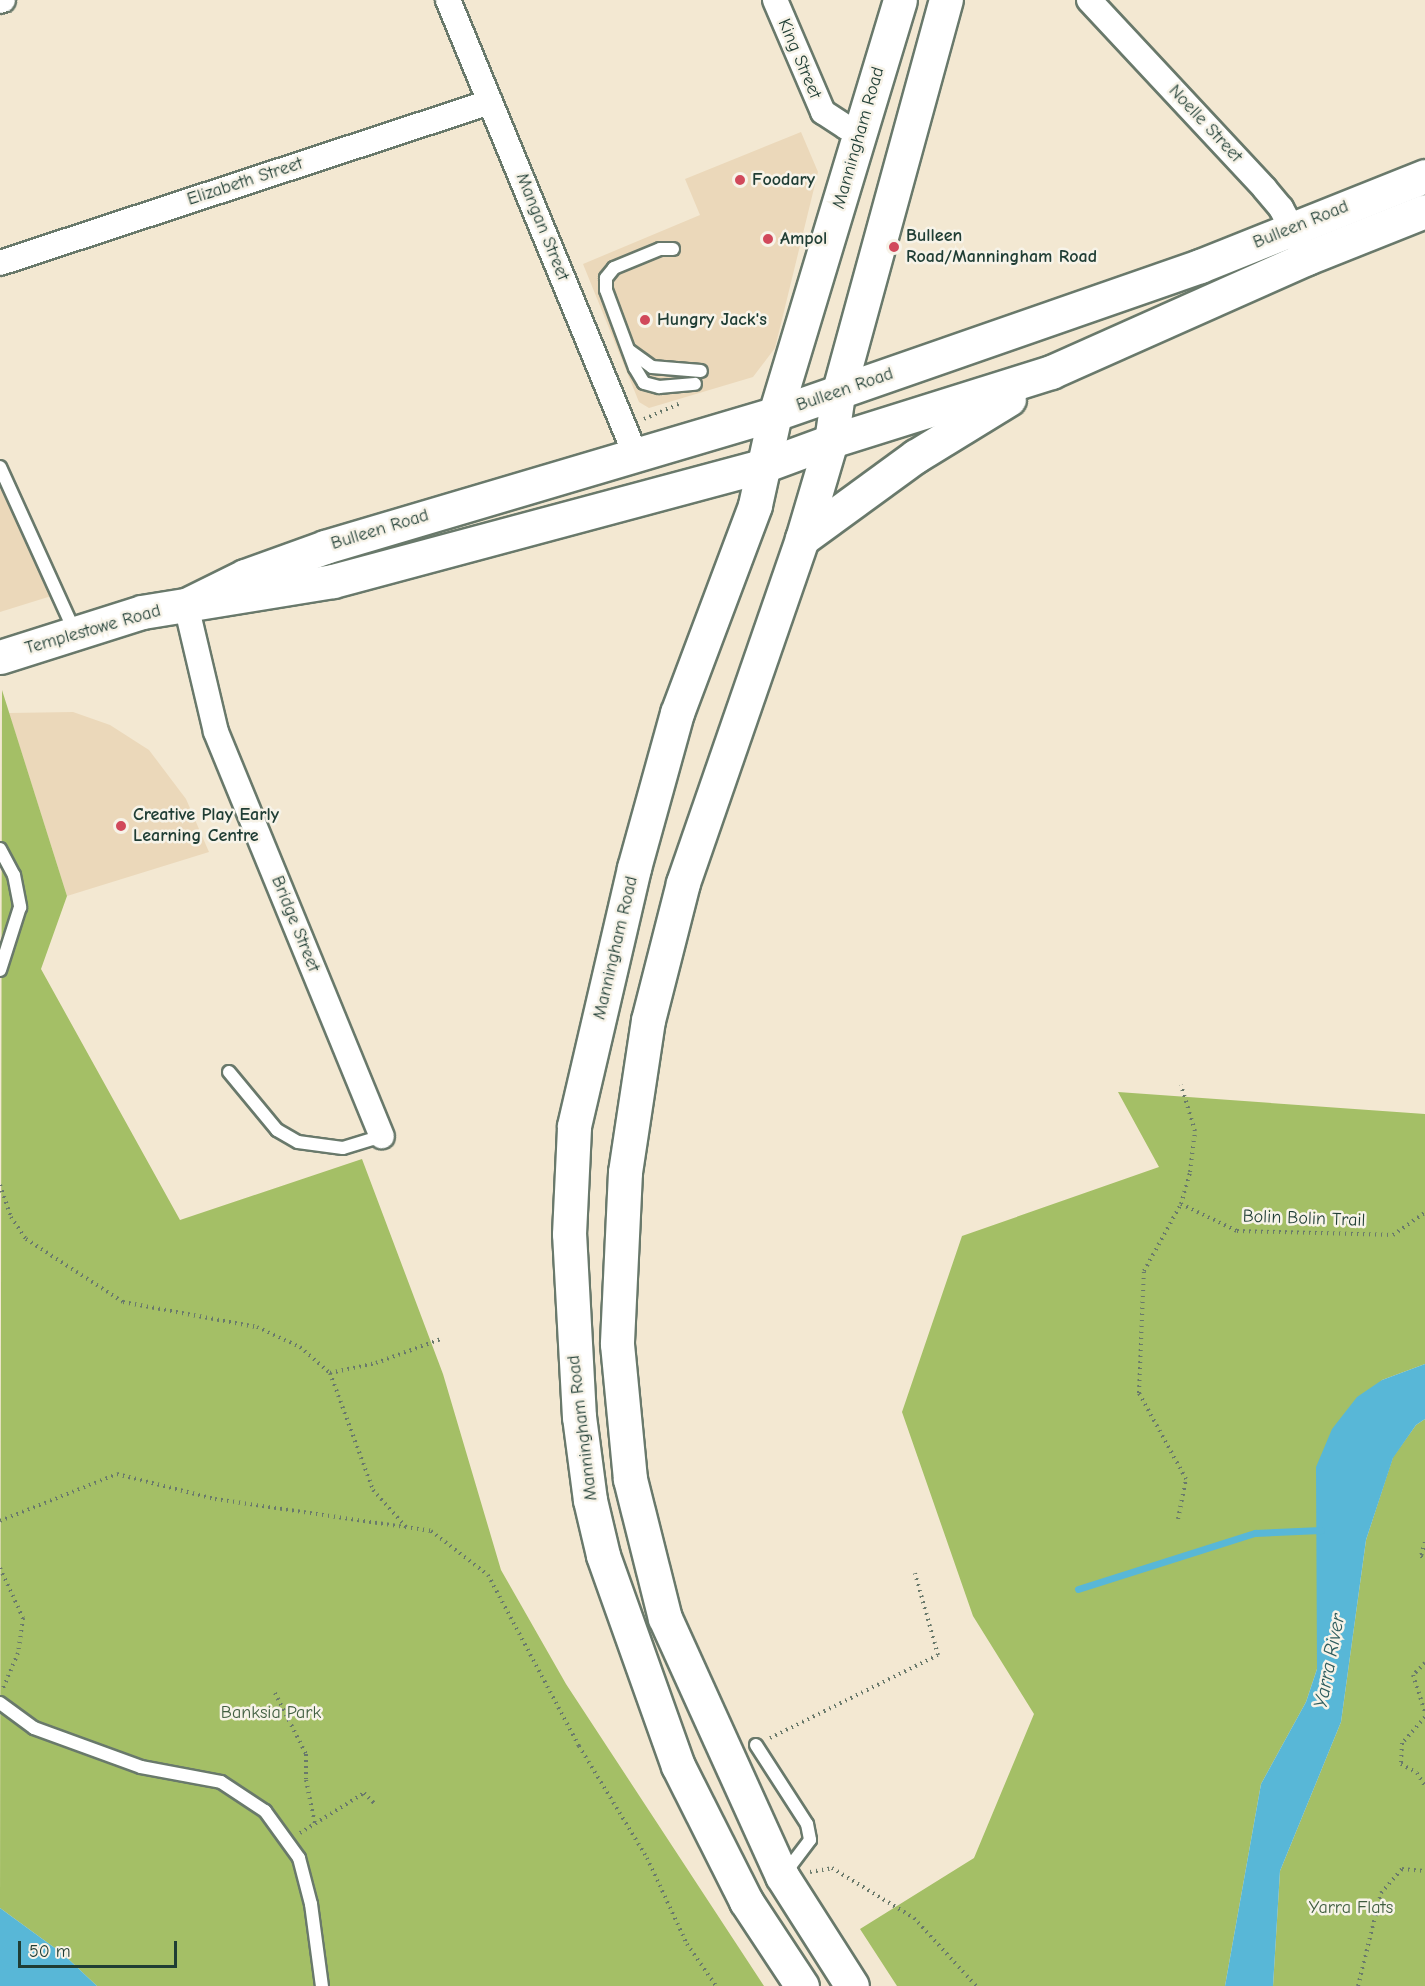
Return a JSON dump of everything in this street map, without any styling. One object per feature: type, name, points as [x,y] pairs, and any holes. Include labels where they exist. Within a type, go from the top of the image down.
[{"type":"main road","name":"Manningham Road","points":[[802,1986],[746,1901],[678,1766],[603,1555],[590,1500],[579,1417],[569,1234],[574,1126],[634,868],[677,713],[754,505],[775,414],[900,0]]},
{"type":"main road","points":[[852,1986],[782,1876],[693,1683],[666,1618],[645,1546],[630,1479],[617,1344],[625,1172],[648,1020],[682,883],[802,539],[831,441],[838,394],[946,0]]},
{"type":"main road","name":"Bulleen Road","points":[[186,605],[245,576],[630,441],[775,414],[838,394],[1200,266],[1425,176]]},
{"type":"main road","name":"Bulleen Road","points":[[186,605],[266,595],[333,581],[763,466],[831,441],[1051,372],[1307,258],[1425,211]]},
{"type":"main road","name":"Bulleen Road","points":[[802,539],[916,456],[1051,372]]},
{"type":"main road","name":"Templestowe Road","points":[[0,657],[142,612],[186,605]]},
{"type":"main road","points":[[569,1234],[622,1237]]},
{"type":"street","name":"Mangan Street","points":[[448,0],[630,441]]},
{"type":"street","name":"King Street","points":[[775,0],[823,111],[846,127],[861,128]]},
{"type":"street","name":"Noelle Street","points":[[1089,0],[1258,181],[1293,228],[1307,258]]},
{"type":"street","name":"Elizabeth Street","points":[[0,263],[490,102]]},
{"type":"street","name":"Bridge Street","points":[[186,605],[216,732],[382,1136]]},
{"type":"lane","points":[[673,249],[660,249],[614,268],[606,278],[606,290],[628,349],[644,383],[659,387],[695,384]]},
{"type":"lane","points":[[628,349],[652,367],[701,370]]},
{"type":"lane","points":[[0,467],[5,493],[75,633]]},
{"type":"lane","points":[[0,849],[14,875],[20,907],[0,970]]},
{"type":"lane","points":[[229,1072],[277,1130],[298,1142],[343,1148],[382,1136]]},
{"type":"lane","points":[[0,1703],[34,1728],[141,1767],[221,1782],[265,1811],[299,1858],[311,1904],[322,1986]]},
{"type":"lane","points":[[756,1745],[807,1824],[810,1840],[782,1876]]},
{"type":"path","points":[[630,441],[685,401]]},
{"type":"path","points":[[1178,1519],[1186,1479],[1139,1393],[1143,1271],[1181,1204],[1195,1131],[1181,1085]]},
{"type":"path","points":[[0,1185],[11,1217],[26,1239],[123,1302],[257,1327],[300,1347],[330,1373],[373,1490],[406,1527]]},
{"type":"path","name":"Bolin Bolin Trail","points":[[1181,1204],[1237,1231],[1393,1236],[1425,1213]]},
{"type":"path","points":[[330,1373],[376,1363],[441,1340]]},
{"type":"path","points":[[0,1521],[117,1474],[215,1499],[431,1531],[488,1575],[579,1746],[647,1858],[687,1944],[716,1986]]},
{"type":"path","points":[[1425,1542],[1421,1556],[1425,1559]]},
{"type":"path","points":[[0,1568],[23,1618],[18,1653],[0,1693]]},
{"type":"path","points":[[756,1745],[938,1655],[915,1573]]},
{"type":"path","points":[[1425,1663],[1413,1675],[1425,1715],[1402,1743],[1401,1764],[1417,1773],[1425,1786]]},
{"type":"path","points":[[275,1694],[306,1754],[306,1780],[315,1824]]},
{"type":"path","points":[[287,1841],[364,1793],[375,1804]]},
{"type":"path","points":[[782,1876],[832,1868],[914,1918],[976,1986]]},
{"type":"path","points":[[1358,1986],[1382,1893],[1402,1869],[1425,1871]]},
{"type":"shaded area","points":[[801,132],[818,172],[775,348],[753,377],[649,408],[639,402],[583,264],[700,215],[685,179]]},
{"type":"shaded area","points":[[14,486],[61,593],[0,612],[0,490]]},
{"type":"shaded area","name":"Creative Play Early Learning Centre","points":[[73,712],[110,725],[149,750],[186,799],[209,852],[67,896],[9,713]]},
{"type":"green space","name":"Banksia Park","points":[[2,690],[67,896],[41,969],[180,1220],[362,1159],[443,1374],[501,1570],[566,1684],[764,1986],[97,1986],[63,1954],[0,1908]]},
{"type":"green space","points":[[1118,1092],[1425,1114],[1425,1364],[1382,1380],[1317,1467],[1317,1669],[1306,1702],[1261,1784],[1225,1986],[897,1986],[860,1929],[974,1858],[1034,1714],[973,1616],[902,1412],[962,1236],[1159,1167]]},
{"type":"green space","name":"Yarra Flats","points":[[1425,1419],[1425,1986],[1273,1986],[1280,1871],[1341,1722],[1366,1540],[1393,1457],[1416,1425]]},
{"type":"water","name":"Yarra River","points":[[1425,1364],[1425,1419],[1416,1425],[1393,1458],[1366,1540],[1341,1722],[1280,1871],[1273,1986],[1225,1986],[1261,1784],[1306,1702],[1317,1669],[1316,1467],[1332,1429],[1357,1397],[1382,1380]]},
{"type":"water","points":[[0,1908],[63,1954],[97,1986],[0,1986]]},
{"type":"waterway","points":[[1078,1589],[1255,1533],[1321,1530]]},
{"type":"place","name":"Foodary","points":[[740,180]]},
{"type":"place","name":"Ampol","points":[[768,239]]},
{"type":"place","name":"Bulleen Road/Manningham Road","points":[[894,247]]},
{"type":"place","name":"Hungry Jack's","points":[[645,320]]},
{"type":"place","name":"Creative Play Early Learning Centre","points":[[121,826]]}]
